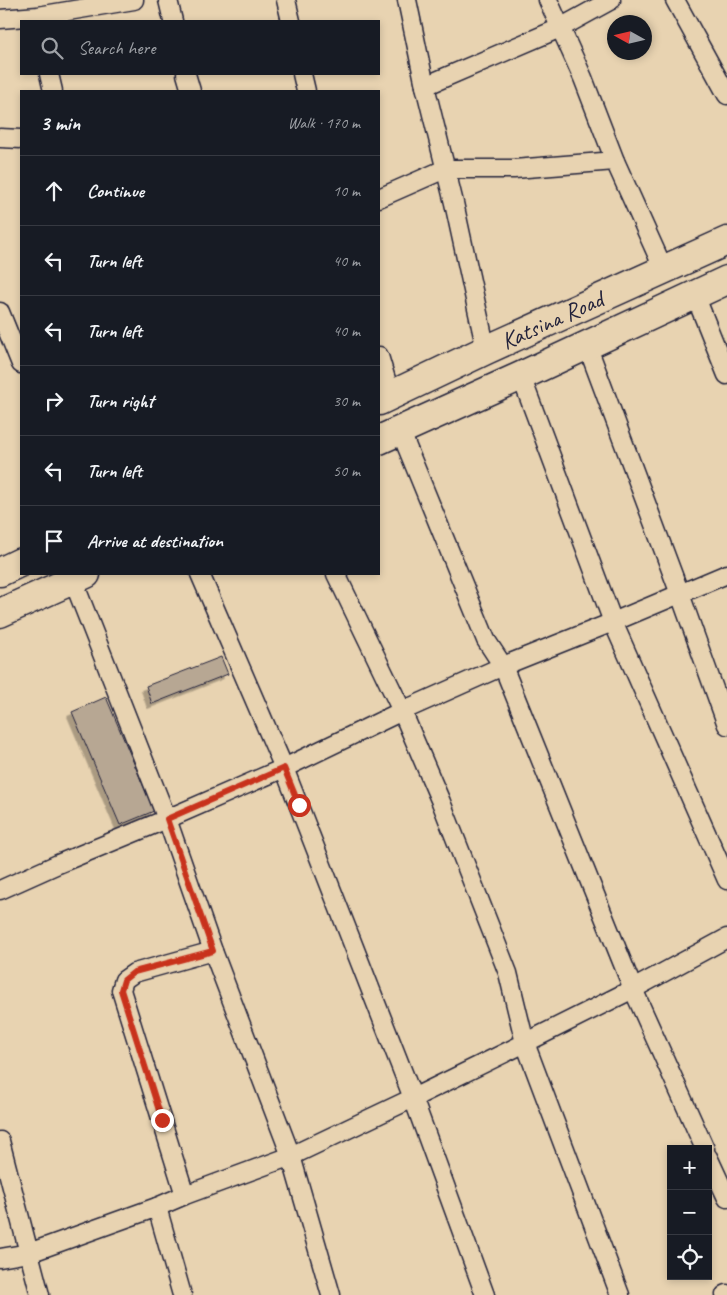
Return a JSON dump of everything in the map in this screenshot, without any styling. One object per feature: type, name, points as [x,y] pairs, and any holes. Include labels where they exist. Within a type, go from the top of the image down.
[{"type":"highway","name":"Katsina Road","points":[[385,398],[727,241]]},
{"type":"highway","name":"Katsina Road","points":[[389,434],[521,376],[727,280]]},
{"type":"highway","points":[[0,572],[20,562]]},
{"type":"highway","points":[[0,614],[80,577]]},
{"type":"street","points":[[0,19],[37,12],[134,0]]},
{"type":"street","points":[[168,0],[173,20]]},
{"type":"street","points":[[286,0],[291,20]]},
{"type":"street","points":[[406,0],[454,202],[486,350]]},
{"type":"street","points":[[548,0],[583,78],[615,161],[664,270]]},
{"type":"street","points":[[425,86],[560,28],[612,0]]},
{"type":"street","points":[[675,0],[727,95]]},
{"type":"street","points":[[49,75],[53,90]]},
{"type":"street","points":[[186,75],[190,90]]},
{"type":"street","points":[[302,75],[306,90]]},
{"type":"street","points":[[0,138],[20,139]]},
{"type":"street","points":[[380,198],[445,169],[514,168],[615,161]]},
{"type":"street","points":[[695,295],[727,375]]},
{"type":"street","points":[[0,312],[11,345],[20,362]]},
{"type":"street","points":[[587,345],[727,725]]},
{"type":"street","points":[[380,363],[385,398]]},
{"type":"street","points":[[521,376],[613,622],[727,880]]},
{"type":"street","points":[[389,434],[486,640],[502,666],[633,989],[703,1145]]},
{"type":"street","points":[[0,890],[284,768],[502,666],[727,574]]},
{"type":"street","points":[[200,575],[284,768],[412,1098],[485,1295]]},
{"type":"street","points":[[336,575],[402,712],[441,802],[508,973],[525,1043],[620,1295]]},
{"type":"street","points":[[80,577],[213,951],[291,1156],[331,1295]]},
{"type":"street","points":[[0,1258],[29,1253],[291,1156],[633,989],[727,938]]},
{"type":"street","points":[[185,1195],[121,990],[124,980],[134,972],[213,951]]},
{"type":"street","points":[[0,1141],[40,1295]]},
{"type":"street","points":[[712,1165],[727,1198]]},
{"type":"street","points":[[157,1207],[182,1295]]},
{"type":"building","points":[[221,657],[228,674],[152,704],[146,686]]},
{"type":"building","points":[[106,697],[154,811],[120,825],[72,712]]},
{"type":"route","points":[[162,1120],[121,990],[124,980],[134,972],[213,951],[167,819],[284,768],[299,805]]}]
